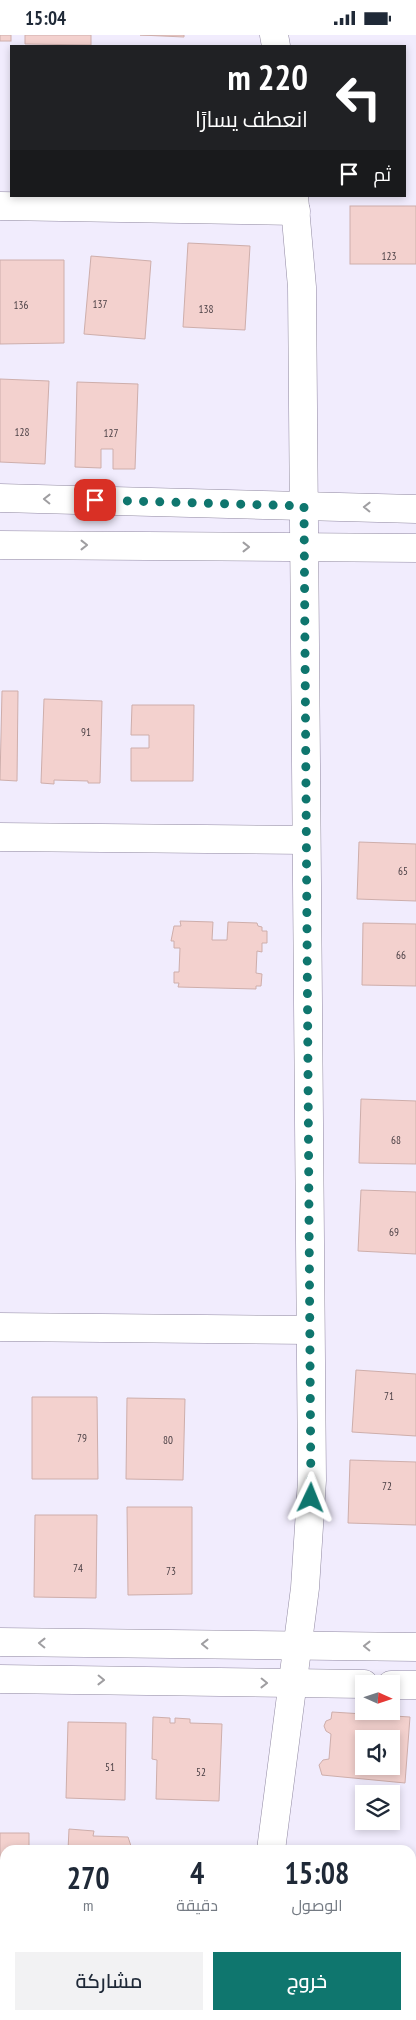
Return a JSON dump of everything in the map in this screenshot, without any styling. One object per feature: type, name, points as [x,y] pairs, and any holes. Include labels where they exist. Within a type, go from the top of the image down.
[{"type":"street","points":[[0,206],[295,204],[302,287],[312,1480],[305,1588],[272,1845]]},
{"type":"street","points":[[0,498],[416,509]]},
{"type":"street","points":[[0,545],[416,548]]},
{"type":"street","points":[[0,837],[306,840]]},
{"type":"street","points":[[0,1327],[310,1330]]},
{"type":"street","points":[[0,1642],[416,1647]]},
{"type":"street","points":[[0,1679],[355,1684]]},
{"type":"street","points":[[400,1685],[416,1685]]},
{"type":"building","points":[[0,35],[11,35],[11,41],[0,41]]},
{"type":"building","points":[[25,35],[91,35],[91,45],[25,44]]},
{"type":"building","points":[[140,35],[184,35],[184,37]]},
{"type":"building","points":[[350,206],[416,206],[416,264],[350,264]]},
{"type":"building","points":[[188,243],[250,246],[245,330],[183,327]]},
{"type":"building","points":[[91,256],[151,261],[145,339],[84,334]]},
{"type":"building","points":[[0,260],[64,260],[64,343],[0,344]]},
{"type":"building","points":[[0,379],[49,381],[45,464],[0,462]]},
{"type":"building","points":[[77,382],[138,384],[135,469],[113,469],[113,449],[101,449],[101,468],[75,467]]},
{"type":"building","points":[[2,691],[18,691],[17,781],[0,780]]},
{"type":"building","points":[[44,699],[102,701],[100,783],[54,780],[54,784],[41,783]]},
{"type":"building","points":[[132,705],[194,705],[193,781],[131,781],[131,748],[149,748],[149,735],[131,735]]},
{"type":"building","points":[[359,842],[416,844],[416,901],[357,899]]},
{"type":"building","points":[[180,921],[213,922],[212,940],[227,940],[228,922],[257,923],[258,926],[262,927],[262,931],[267,931],[267,943],[262,943],[262,952],[257,951],[256,973],[262,974],[261,986],[256,986],[256,989],[178,987],[179,983],[174,983],[174,972],[179,972],[180,948],[174,948],[174,941],[171,941],[174,926],[181,926]]},
{"type":"building","points":[[363,923],[416,924],[416,986],[362,985]]},
{"type":"building","points":[[361,1099],[416,1101],[416,1164],[359,1163]]},
{"type":"building","points":[[361,1190],[416,1192],[416,1254],[358,1251]]},
{"type":"building","points":[[356,1370],[416,1374],[416,1436],[352,1432]]},
{"type":"building","points":[[32,1397],[97,1397],[98,1479],[32,1479]]},
{"type":"building","points":[[127,1398],[185,1399],[183,1480],[126,1479]]},
{"type":"building","points":[[350,1460],[416,1462],[416,1525],[348,1523]]},
{"type":"building","points":[[127,1507],[192,1507],[192,1594],[128,1595]]},
{"type":"building","points":[[35,1515],[97,1515],[96,1598],[34,1597]]},
{"type":"building","points":[[332,1712],[355,1713],[355,1720],[400,1720],[400,1716],[410,1717],[405,1783],[322,1775],[319,1765],[323,1760],[329,1759],[331,1734],[326,1731],[324,1726],[326,1721],[331,1719]]},
{"type":"building","points":[[153,1717],[170,1718],[170,1723],[175,1723],[175,1718],[190,1719],[190,1723],[222,1724],[219,1801],[156,1799],[157,1760],[152,1759]]},
{"type":"building","points":[[68,1722],[126,1723],[125,1800],[66,1798]]},
{"type":"building","points":[[69,1829],[94,1831],[93,1836],[128,1837],[131,1845],[68,1845]]},
{"type":"building","points":[[0,1833],[29,1833],[29,1845],[0,1845]]},
{"type":"route","points":[[95,500],[304,506],[311,1498]]}]
